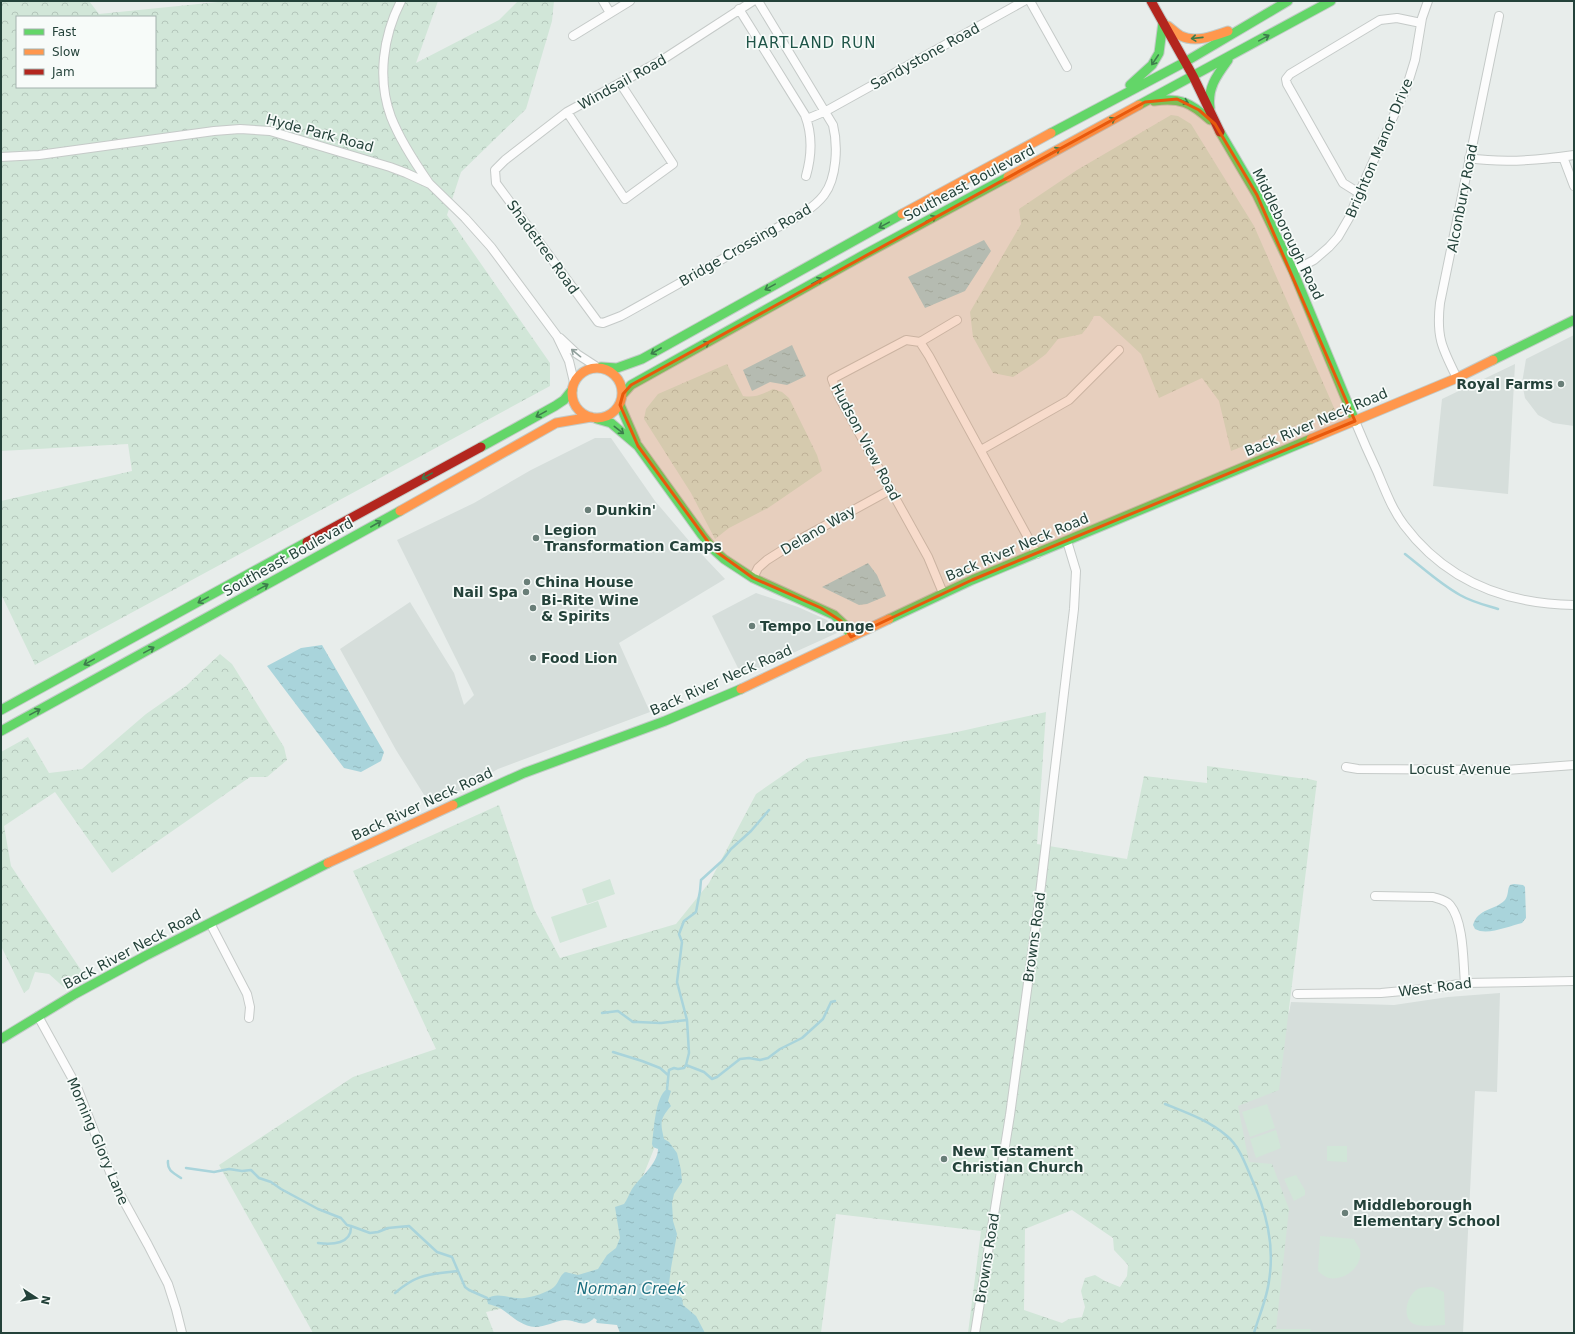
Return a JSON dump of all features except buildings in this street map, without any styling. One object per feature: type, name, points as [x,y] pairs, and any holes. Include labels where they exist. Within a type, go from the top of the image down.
[{"type":"main road","name":"Middleborough Road","points":[[1152,1],[1193,76],[1215,124],[1257,195],[1293,271],[1356,421]]},
{"type":"main road","name":"Southeast Boulevard","points":[[599,367],[617,368],[642,359],[693,329],[1118,96],[1185,62],[1288,1]]},
{"type":"main road","name":"Southeast Boulevard","points":[[623,394],[631,384],[1331,1]]},
{"type":"main road","points":[[1163,22],[1181,36],[1189,39],[1212,36],[1248,25]]},
{"type":"main road","points":[[1118,96],[1152,65],[1159,53],[1163,22]]},
{"type":"main road","points":[[1215,124],[1209,103],[1212,82],[1230,57]]},
{"type":"main road","points":[[1145,102],[1168,98],[1186,101],[1215,124]]},
{"type":"main road","name":"Back River Neck Road","points":[[1,1039],[38,1016],[141,958],[327,863],[524,773],[666,721],[703,705],[943,593],[1457,378],[1574,320]]},
{"type":"main road","points":[[594,418],[606,417],[612,414],[620,405],[623,394],[621,383],[615,374],[599,367],[588,369],[580,374],[573,386],[574,402],[581,413],[594,418],[611,423],[638,446]]},
{"type":"main road","name":"Southeast Boulevard","points":[[1,710],[555,406],[564,400],[573,386]]},
{"type":"main road","points":[[620,405],[638,446],[714,550],[736,568],[753,578],[834,615],[846,626],[851,637]]},
{"type":"main road","name":"Southeast Boulevard","points":[[1,731],[333,549],[556,423],[567,420],[594,418]]},
{"type":"street","points":[[401,1],[392,23],[386,46],[383,71],[384,84],[391,117],[419,168],[430,184]]},
{"type":"street","points":[[604,1],[610,13]]},
{"type":"street","points":[[574,36],[630,1]]},
{"type":"street","name":"Windsail Road","points":[[495,170],[505,160],[567,112],[662,60],[753,1]]},
{"type":"street","name":"Bridge Crossing Road","points":[[598,322],[603,324],[610,321],[662,293],[811,208],[820,201],[825,194],[831,181],[836,153],[833,125],[826,111],[758,1]]},
{"type":"street","name":"Sandystone Road","points":[[807,119],[826,111],[1024,1]]},
{"type":"street","points":[[1030,1],[1067,67]]},
{"type":"street","name":"Brighton Manor Drive","points":[[1293,271],[1314,260],[1329,247],[1338,237],[1349,218],[1406,86],[1415,60],[1421,23],[1428,1]]},
{"type":"street","points":[[739,9],[807,119],[811,133],[812,147],[806,176]]},
{"type":"street","name":"Alconbury Road","points":[[1457,378],[1440,341],[1438,320],[1440,303],[1499,16]]},
{"type":"street","points":[[1359,193],[1343,183],[1287,84],[1286,79],[1290,74],[1380,20],[1397,18],[1421,23]]},
{"type":"street","points":[[567,112],[624,199],[673,164],[620,83]]},
{"type":"street","name":"Hyde Park Road","points":[[1,157],[39,155],[214,131],[240,129],[270,131],[291,136],[406,173],[430,184],[465,218],[491,247],[557,336],[569,361],[573,386]]},
{"type":"street","points":[[1470,158],[1481,160],[1563,157],[1574,155]]},
{"type":"street","points":[[1563,157],[1574,186]]},
{"type":"street","name":"Shadetree Road","points":[[495,170],[496,184],[598,322]]},
{"type":"street","name":"Hudson View Road","points":[[943,593],[928,557],[838,395],[832,379],[906,340],[920,342],[957,320]]},
{"type":"street","name":"Hyde Park Road","points":[[557,336],[577,354],[599,367]]},
{"type":"street","points":[[920,342],[981,450],[1037,554]]},
{"type":"street","points":[[981,450],[1070,400],[1118,350]]},
{"type":"street","points":[[1356,421],[1395,511],[1417,541],[1430,555],[1444,566],[1484,589],[1526,601],[1550,605],[1574,605]]},
{"type":"street","name":"Delano Way","points":[[753,578],[758,568],[767,560],[797,541],[890,490]]},
{"type":"street","name":"Browns Road","points":[[975,1333],[1010,1115],[1039,902],[1074,609],[1076,571],[1067,541]]},
{"type":"street","name":"Locust Avenue","points":[[1346,768],[1506,770],[1574,765]]},
{"type":"street","points":[[1375,896],[1433,897],[1441,899],[1450,906],[1458,920],[1465,983]]},
{"type":"street","points":[[210,923],[247,994],[250,1007],[249,1018]]},
{"type":"street","name":"West Road","points":[[1297,994],[1402,992],[1465,983],[1574,981]]},
{"type":"street","name":"Morning Glory Lane","points":[[38,1016],[77,1087],[115,1185],[168,1284],[182,1333]]},
{"type":"highlighted area","points":[[1177,99],[1199,110],[1215,124],[1257,195],[1355,421],[972,580],[851,637],[841,621],[821,608],[753,578],[714,550],[638,446],[620,405],[623,394],[631,385],[1145,102]]},
{"type":"shaded area","points":[[1574,335],[1574,426],[1553,423],[1538,415],[1525,398],[1522,383],[1526,359]]},
{"type":"shaded area","points":[[1515,364],[1508,494],[1433,486],[1442,399]]},
{"type":"shaded area","points":[[595,438],[611,438],[655,501],[690,542],[725,579],[619,643],[650,712],[498,769],[431,806],[396,750],[340,649],[410,602],[454,673],[464,705],[474,695],[397,540],[474,503],[531,470]]},
{"type":"shaded area","points":[[756,593],[798,607],[827,620],[837,633],[742,676],[712,616]]},
{"type":"shaded area","name":"Middleborough Elementary School","points":[[1500,993],[1497,1092],[1475,1091],[1463,1333],[1215,1333],[1228,1012],[1289,1013],[1291,1002],[1394,1005],[1448,997]]},
{"type":"green space","points":[[1,1],[89,1],[99,14],[228,1],[438,1],[416,63],[499,20],[518,1],[554,1],[552,21],[526,109],[461,172],[447,215],[550,363],[550,386],[35,665],[1,594],[1,501],[132,471],[128,444],[1,451]]},
{"type":"green space","points":[[1171,115],[1178,116],[1191,124],[1254,226],[1335,410],[1231,451],[1219,401],[1202,378],[1159,398],[1141,354],[1100,316],[1094,316],[1082,334],[1058,339],[1046,354],[1013,377],[993,373],[973,337],[970,312],[1021,224],[1019,209],[1077,170]]},
{"type":"green space","points":[[727,364],[743,396],[755,396],[773,389],[782,392],[789,398],[817,455],[822,471],[768,508],[729,528],[715,539],[691,493],[644,419],[646,409],[658,394]]},
{"type":"green space","points":[[220,654],[232,664],[284,747],[287,760],[267,777],[250,777],[112,873],[55,792],[4,826],[11,866],[87,979],[68,991],[49,974],[35,972],[29,989],[24,993],[1,946],[1,752],[28,737],[49,773],[82,769],[146,714],[186,686]]},
{"type":"green space","points":[[1046,712],[1037,844],[1127,859],[1144,776],[1207,783],[1207,766],[1305,778],[1317,781],[1279,1090],[1238,1106],[1249,1162],[1272,1164],[1289,1209],[1276,1329],[1311,1329],[1310,1333],[968,1333],[981,1231],[836,1214],[821,1333],[699,1333],[665,1284],[660,1134],[639,1186],[626,1253],[588,1280],[514,1306],[486,1312],[494,1333],[313,1333],[219,1165],[353,1077],[436,1049],[353,871],[499,805],[534,909],[560,958],[676,924],[709,883],[756,794],[808,758],[957,732]],"holes":[[[1072,1210],[1113,1238],[1114,1250],[1128,1265],[1127,1276],[1120,1287],[1095,1275],[1085,1278],[1081,1291],[1085,1307],[1082,1317],[1069,1319],[1062,1323],[1024,1310],[1025,1229]]]},
{"type":"green space","points":[[610,879],[615,894],[587,904],[582,889]]},
{"type":"green space","points":[[598,901],[607,927],[560,943],[551,917]]},
{"type":"green space","points":[[1267,1104],[1275,1128],[1250,1137],[1242,1112]]},
{"type":"green space","points":[[1276,1130],[1281,1148],[1256,1158],[1250,1139]]},
{"type":"green space","points":[[1327,1146],[1347,1146],[1347,1162],[1327,1161]]},
{"type":"green space","points":[[1296,1175],[1305,1190],[1305,1195],[1294,1201],[1284,1179]]},
{"type":"green space","points":[[1320,1236],[1354,1239],[1360,1250],[1360,1256],[1359,1262],[1351,1272],[1341,1277],[1329,1278],[1318,1271]]},
{"type":"green space","points":[[1433,1287],[1444,1292],[1445,1325],[1423,1326],[1411,1322],[1408,1318],[1407,1306],[1412,1295],[1420,1288]]},
{"type":"water","points":[[984,240],[991,251],[965,291],[925,308],[908,277]]},
{"type":"water","points":[[792,345],[806,376],[787,385],[770,382],[752,391],[743,370]]},
{"type":"water","points":[[868,563],[877,575],[886,596],[867,604],[859,605],[822,587]]},
{"type":"water","points":[[322,645],[384,752],[381,761],[361,772],[344,768],[267,666],[301,648]]},
{"type":"water","points":[[1510,885],[1523,885],[1525,887],[1526,918],[1522,923],[1492,931],[1480,931],[1475,929],[1473,925],[1475,919],[1482,913],[1501,904],[1507,896]]},
{"type":"water","name":"Norman Creek","points":[[667,1089],[671,1091],[668,1101],[671,1106],[663,1118],[662,1128],[664,1139],[669,1142],[677,1153],[682,1182],[674,1194],[672,1203],[673,1221],[677,1234],[669,1284],[673,1293],[682,1298],[683,1305],[696,1316],[705,1333],[620,1333],[617,1325],[597,1323],[597,1320],[594,1318],[587,1323],[565,1320],[535,1327],[525,1325],[500,1308],[488,1304],[487,1299],[495,1296],[524,1298],[544,1293],[557,1284],[561,1275],[565,1272],[578,1275],[598,1269],[607,1255],[616,1248],[620,1238],[615,1207],[624,1204],[632,1189],[655,1160],[658,1149],[653,1147],[652,1144],[656,1114],[660,1099]]},
{"type":"waterway","points":[[1405,554],[1453,591],[1469,600],[1498,609]]},
{"type":"waterway","points":[[667,1089],[669,1070],[674,1068],[684,1068],[689,1053],[687,1020],[677,982],[682,942],[679,934],[684,921],[696,912],[701,880],[722,861],[731,849],[751,831],[769,810]]},
{"type":"waterway","points":[[686,1065],[704,1072],[712,1079],[717,1077],[740,1059],[749,1058],[760,1060],[768,1058],[780,1049],[802,1038],[823,1019],[831,1002],[835,1001]]},
{"type":"waterway","points":[[602,1013],[618,1011],[633,1022],[661,1023],[687,1020]]},
{"type":"waterway","points":[[613,1052],[660,1068],[668,1075]]},
{"type":"waterway","points":[[1165,1104],[1205,1121],[1220,1130],[1231,1140],[1241,1155],[1261,1202],[1268,1228],[1271,1267],[1265,1300],[1254,1333]]},
{"type":"waterway","points":[[168,1161],[170,1169],[181,1178]]},
{"type":"waterway","points":[[186,1168],[214,1172],[229,1169],[242,1171],[251,1170],[259,1178],[271,1182],[318,1209],[341,1218],[347,1225],[370,1233],[388,1228],[409,1226],[437,1252],[452,1257],[465,1287],[487,1298]]},
{"type":"waterway","points":[[318,1243],[329,1244],[345,1240],[348,1237],[351,1226]]},
{"type":"waterway","points":[[395,1293],[403,1286],[417,1278],[431,1274],[457,1271]]},
{"type":"traffic: fast","points":[[1051,133],[1185,62],[1288,1]]},
{"type":"traffic: fast","points":[[1139,105],[1331,1]]},
{"type":"traffic: fast","points":[[1130,85],[1152,65],[1159,53],[1163,22]]},
{"type":"traffic: fast","points":[[1210,108],[1209,101],[1211,88],[1228,60]]},
{"type":"traffic: fast","points":[[1154,101],[1171,100],[1191,105],[1210,120]]},
{"type":"traffic: fast","points":[[1220,132],[1257,195],[1293,271],[1355,421]]},
{"type":"traffic: fast","points":[[623,394],[631,385],[860,257],[1008,177]]},
{"type":"traffic: fast","points":[[601,367],[617,368],[642,359],[902,214]]},
{"type":"traffic: fast","points":[[1493,360],[1574,320]]},
{"type":"traffic: fast","points":[[481,447],[555,406],[564,400],[572,390]]},
{"type":"traffic: fast","points":[[620,405],[636,442]]},
{"type":"traffic: fast","points":[[597,419],[611,423],[638,446],[702,535],[714,550],[724,559],[753,578],[834,615],[846,626],[851,637]]},
{"type":"traffic: fast","points":[[889,619],[972,580],[1311,439]]},
{"type":"traffic: fast","points":[[1,731],[400,511]]},
{"type":"traffic: fast","points":[[1,710],[307,542]]},
{"type":"traffic: fast","points":[[453,805],[524,773],[665,721],[741,689]]},
{"type":"traffic: fast","points":[[1,1039],[75,994],[147,955],[328,863]]},
{"type":"traffic: slow","points":[[1168,26],[1181,36],[1192,39],[1204,38],[1228,31]]},
{"type":"traffic: slow","points":[[1008,177],[1139,105]]},
{"type":"traffic: slow","points":[[902,214],[1051,133]]},
{"type":"traffic: slow","points":[[1311,439],[1457,378],[1493,360]]},
{"type":"traffic: slow","points":[[592,368],[602,368],[615,375],[622,388],[622,393],[622,398],[615,411],[602,418],[592,418],[583,414],[576,407],[572,398],[572,388],[576,379],[583,372],[592,368]]},
{"type":"traffic: slow","points":[[400,511],[556,423],[591,417]]},
{"type":"traffic: slow","points":[[741,689],[889,619]]},
{"type":"traffic: slow","points":[[328,863],[453,805]]},
{"type":"traffic: jam","points":[[1151,1],[1193,76],[1220,132]]},
{"type":"traffic: jam","points":[[307,542],[481,447]]},
{"type":"place","name":"Royal Farms","points":[[1561,384]]},
{"type":"place","name":"Dunkin'","points":[[588,510]]},
{"type":"place","name":"Legion Transformation Camps","points":[[536,538]]},
{"type":"place","name":"China House","points":[[527,582]]},
{"type":"place","name":"Nail Spa","points":[[526,592]]},
{"type":"place","name":"Bi-Rite Wine & Spirits","points":[[533,608]]},
{"type":"place","name":"Tempo Lounge","points":[[752,626]]},
{"type":"place","name":"Food Lion","points":[[533,658]]},
{"type":"place","name":"New Testament Christian Church","points":[[944,1159]]},
{"type":"place","name":"Middleborough Elementary School","points":[[1345,1213]]},
{"type":"district","name":"HARTLAND RUN","points":[[811,43]]}]
